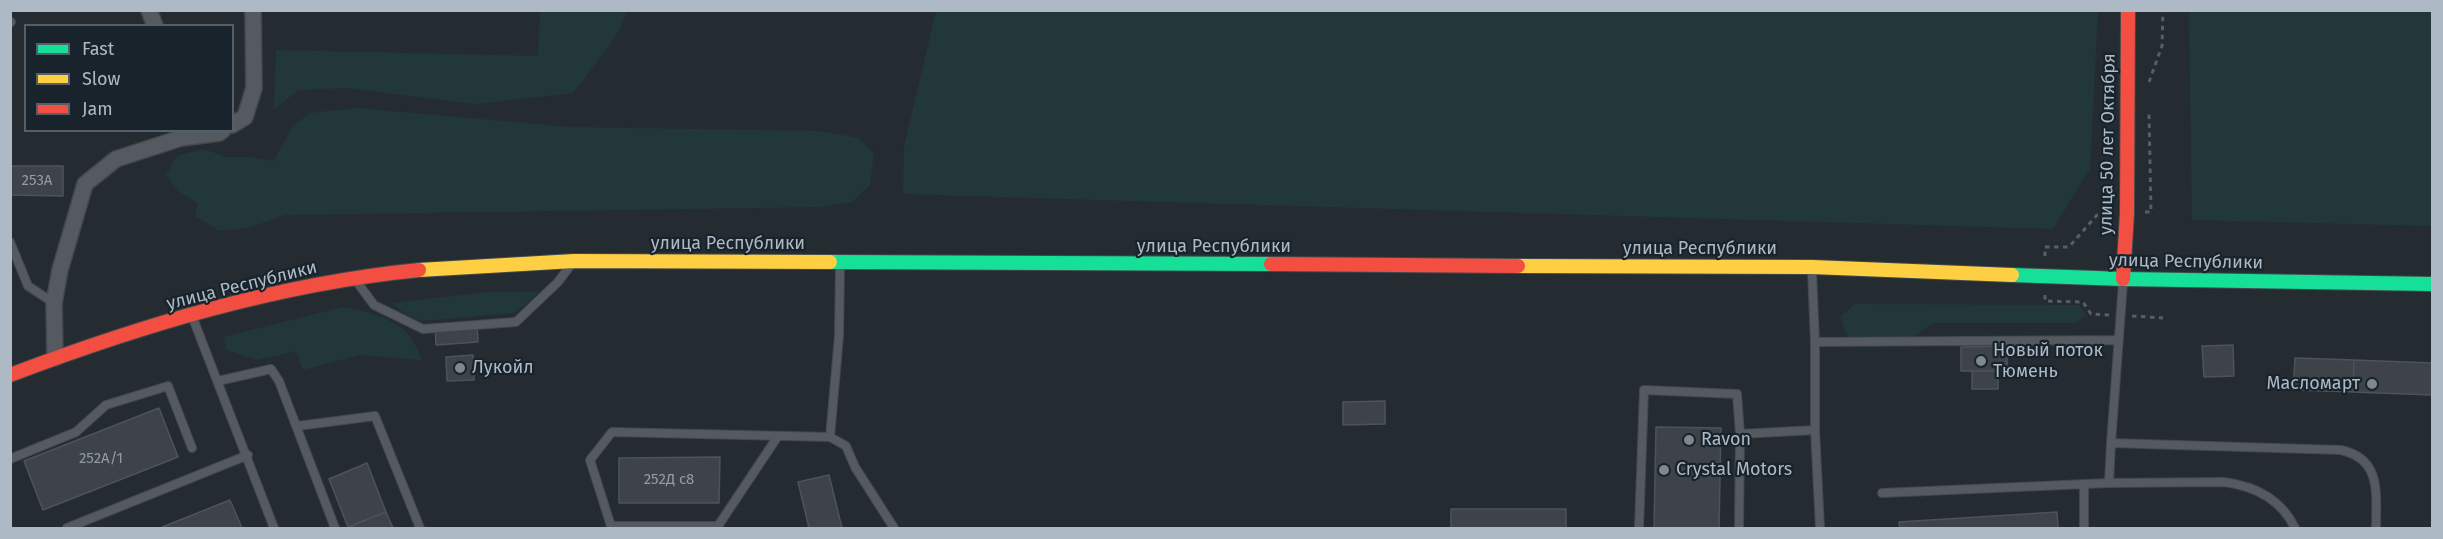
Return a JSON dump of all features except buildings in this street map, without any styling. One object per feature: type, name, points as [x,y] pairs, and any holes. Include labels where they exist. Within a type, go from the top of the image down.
[{"type":"main road","name":"улица 50 лет Октября","points":[[2123,279],[2127,213],[2128,10]]},
{"type":"main road","name":"улица Республики","points":[[10,375],[55,358],[192,314],[275,294],[355,278],[489,265],[573,261],[1812,267],[2123,279],[2433,284]]},
{"type":"street","points":[[234,124],[245,117],[254,88],[256,12]]},
{"type":"street","points":[[55,358],[54,303],[60,270],[85,184],[116,159],[169,137],[182,138],[220,132]]},
{"type":"lane","points":[[10,242],[28,286],[54,303]]},
{"type":"lane","points":[[355,278],[374,305],[423,329],[516,322],[558,282],[573,261]]},
{"type":"lane","points":[[830,437],[839,336],[840,263]]},
{"type":"lane","points":[[1812,267],[1815,430],[1820,528]]},
{"type":"lane","points":[[2109,483],[2123,279]]},
{"type":"lane","points":[[192,314],[248,455],[274,528]]},
{"type":"lane","points":[[1815,342],[2119,340]]},
{"type":"lane","points":[[218,381],[271,369],[279,381],[297,426],[334,528]]},
{"type":"lane","points":[[10,459],[76,432],[106,405],[168,386],[192,448]]},
{"type":"lane","points":[[1639,528],[1644,390],[1737,394],[1740,434],[1739,528]]},
{"type":"lane","points":[[297,426],[375,416],[420,528]]},
{"type":"lane","points":[[1740,434],[1815,430]]},
{"type":"lane","points":[[778,436],[718,526],[611,526],[590,460],[612,432],[830,437],[846,446],[855,467],[894,528]]},
{"type":"lane","points":[[2111,443],[2341,450],[2357,453],[2369,467],[2376,486],[2376,528]]},
{"type":"lane","points":[[67,528],[248,455]]},
{"type":"lane","points":[[1882,493],[2109,483],[2224,482],[2257,489],[2277,502],[2290,516],[2295,528]]},
{"type":"lane","points":[[2084,484],[2084,528]]},
{"type":"green space","points":[[540,11],[626,11],[612,41],[573,93],[474,104],[347,88],[299,90],[274,109],[276,50],[538,56]]},
{"type":"green space","points":[[936,11],[2098,11],[2090,169],[2053,229],[903,194],[904,147]]},
{"type":"green space","points":[[2189,11],[2432,11],[2432,226],[2192,220]]},
{"type":"green space","points":[[357,108],[569,127],[819,131],[859,138],[874,154],[870,185],[852,202],[820,207],[285,215],[251,227],[220,231],[195,216],[198,203],[178,191],[166,175],[177,156],[204,149],[226,157],[249,157],[274,161],[292,127],[310,113]]},
{"type":"green space","points":[[489,292],[538,292],[514,313],[421,321],[405,314],[392,303]]},
{"type":"green space","points":[[1855,304],[2079,305],[2086,315],[2076,323],[1933,323],[1909,340],[1849,340],[1840,317]]},
{"type":"green space","points":[[343,307],[371,313],[398,326],[412,339],[422,360],[360,355],[303,370],[296,351],[257,360],[227,350],[223,337]]},
{"type":"traffic: fast","points":[[830,262],[1271,264]]},
{"type":"traffic: fast","points":[[2012,275],[2432,284]]},
{"type":"traffic: slow","points":[[419,270],[574,261],[830,262]]},
{"type":"traffic: slow","points":[[1518,266],[1812,267],[2012,275]]},
{"type":"traffic: jam","points":[[2123,279],[2127,213],[2128,10]]},
{"type":"traffic: jam","points":[[1271,264],[1518,266]]},
{"type":"traffic: jam","points":[[10,375],[110,339],[211,309],[314,285],[419,270]]},
{"type":"place","name":"Новый поток Тюмень","points":[[1981,361]]},
{"type":"place","name":"Лукойл","points":[[460,368]]},
{"type":"place","name":"Масломарт","points":[[2372,384]]},
{"type":"place","name":"Ravon","points":[[1689,440]]},
{"type":"place","name":"Crystal Motors","points":[[1664,470]]}]
